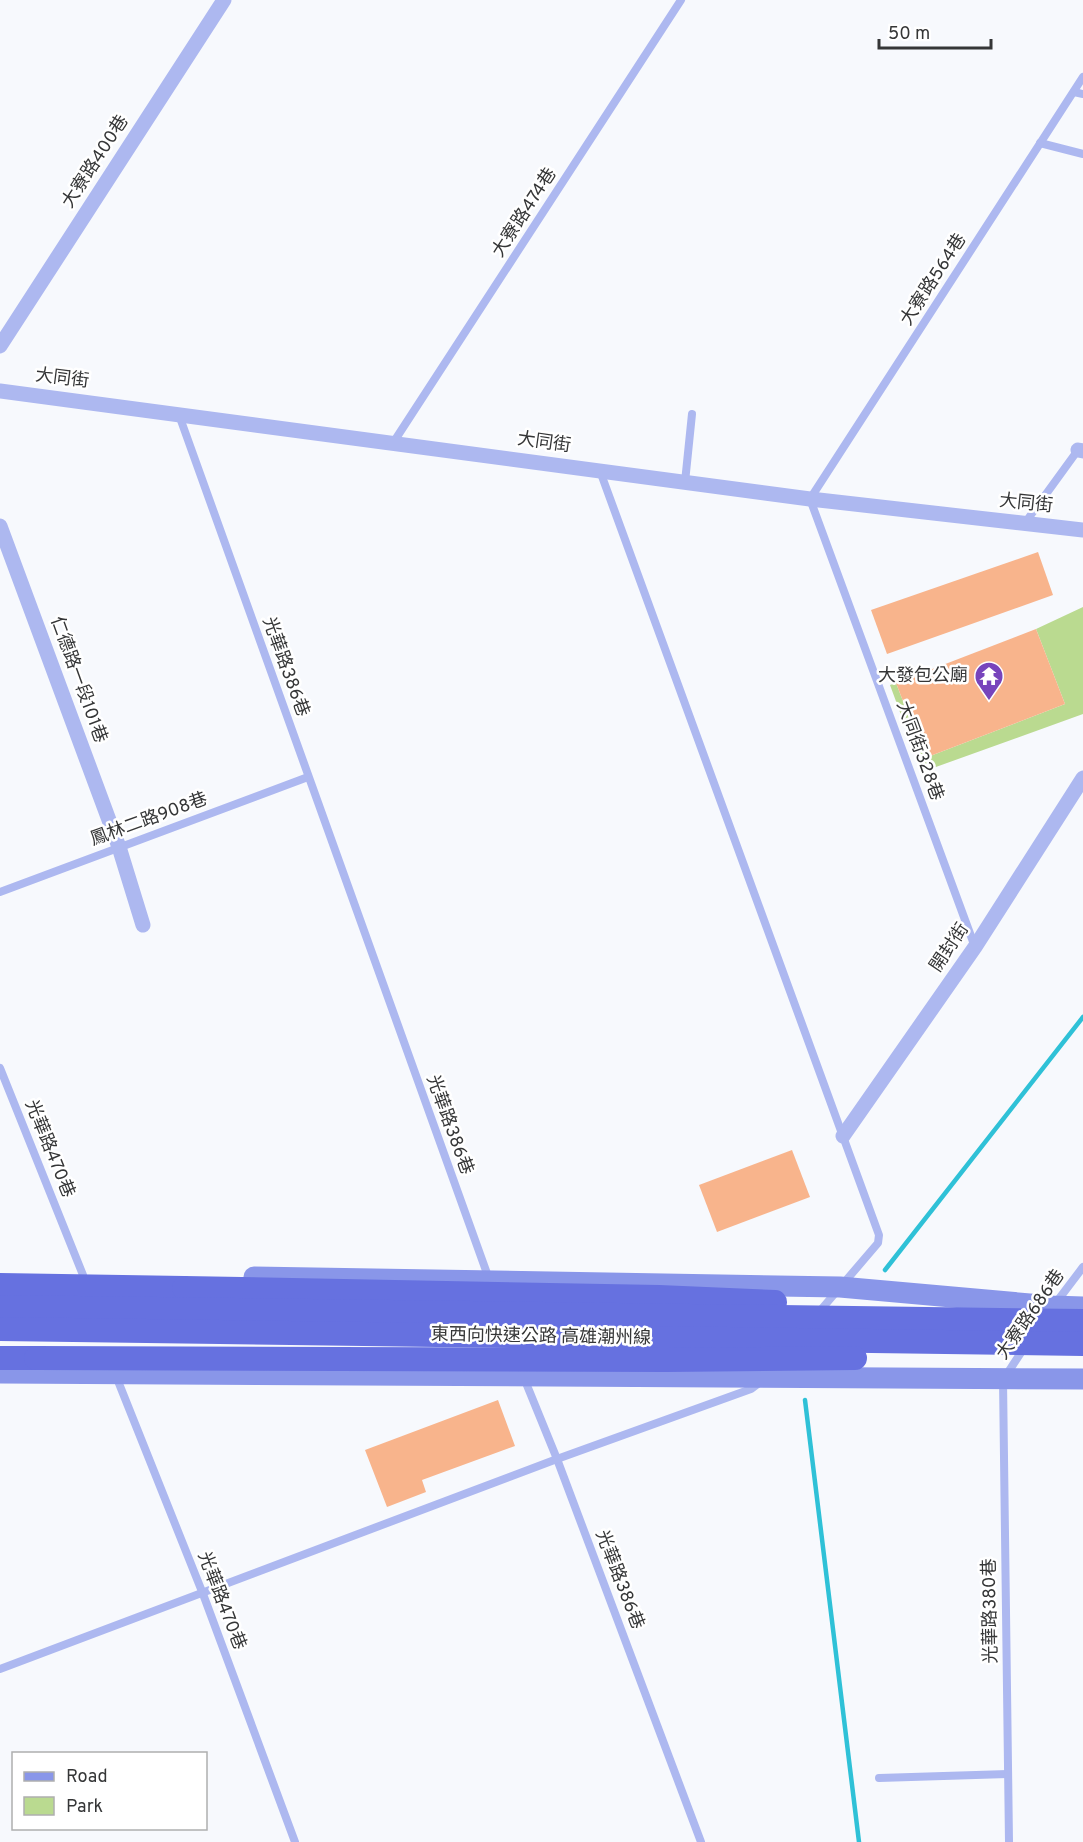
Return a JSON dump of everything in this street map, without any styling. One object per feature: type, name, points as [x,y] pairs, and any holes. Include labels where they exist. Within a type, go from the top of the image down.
[{"type":"highway","points":[[0,1285],[659,1297],[1049,1313]]},
{"type":"highway","name":"東西向快速公路 高雄潮州線","points":[[0,1307],[1049,1313],[1083,1321]]},
{"type":"highway","name":"東西向快速公路 高雄潮州線","points":[[0,1329],[1083,1344]]},
{"type":"highway","points":[[0,1358],[678,1360],[1083,1354]]},
{"type":"main road","points":[[0,1274],[840,1287],[1049,1313],[1083,1307]]},
{"type":"main road","points":[[0,1372],[1083,1379]]},
{"type":"street","name":"大寮路400巷","points":[[0,346],[224,0]]},
{"type":"street","name":"大同街","points":[[0,391],[810,499],[1083,530]]},
{"type":"street","name":"仁德路一段101巷","points":[[0,525],[119,847],[143,925]]},
{"type":"street","name":"開封街","points":[[843,1136],[975,946],[1083,778]]},
{"type":"lane","name":"大寮路474巷","points":[[393,442],[681,0]]},
{"type":"lane","name":"大寮路564巷","points":[[810,499],[1083,77]]},
{"type":"lane","points":[[1074,92],[1083,94]]},
{"type":"lane","points":[[1040,142],[1083,154]]},
{"type":"lane","name":"光華路386巷","points":[[179,414],[512,1343]]},
{"type":"lane","points":[[685,482],[692,414]]},
{"type":"lane","points":[[1025,523],[1081,451]]},
{"type":"lane","points":[[599,470],[879,1234],[878,1244],[811,1323]]},
{"type":"lane","name":"大同街328巷","points":[[810,499],[975,946]]},
{"type":"lane","name":"鳳林二路908巷","points":[[0,892],[308,777]]},
{"type":"lane","name":"光華路470巷","points":[[0,1068],[83,1275]]},
{"type":"lane","name":"大寮路686巷","points":[[1003,1380],[1083,1267]]},
{"type":"lane","points":[[0,1669],[557,1459],[751,1389],[768,1376],[804,1332]]},
{"type":"lane","name":"光華路386巷","points":[[515,1354],[557,1459],[701,1842]]},
{"type":"lane","name":"光華路470巷","points":[[115,1373],[203,1594],[295,1842]]},
{"type":"lane","name":"光華路380巷","points":[[1003,1380],[1009,1842]]},
{"type":"lane","points":[[879,1778],[1008,1774]]},
{"type":"green space","points":[[1083,607],[1083,714],[922,772],[890,685],[896,683],[925,758],[1065,704],[1036,629]]},
{"type":"building","points":[[1038,552],[1053,595],[887,654],[871,610]]},
{"type":"building","name":"大發包公廟","points":[[1036,629],[1065,704],[925,758],[896,683]]},
{"type":"building","points":[[792,1150],[810,1197],[717,1232],[699,1185]]},
{"type":"building","points":[[498,1400],[515,1446],[422,1480],[426,1492],[387,1507],[365,1450]]},
{"type":"waterway","points":[[885,1270],[1083,1017]]},
{"type":"waterway","points":[[805,1400],[859,1842]]},
{"type":"place","name":"大發包公廟","points":[[989,702]]}]
